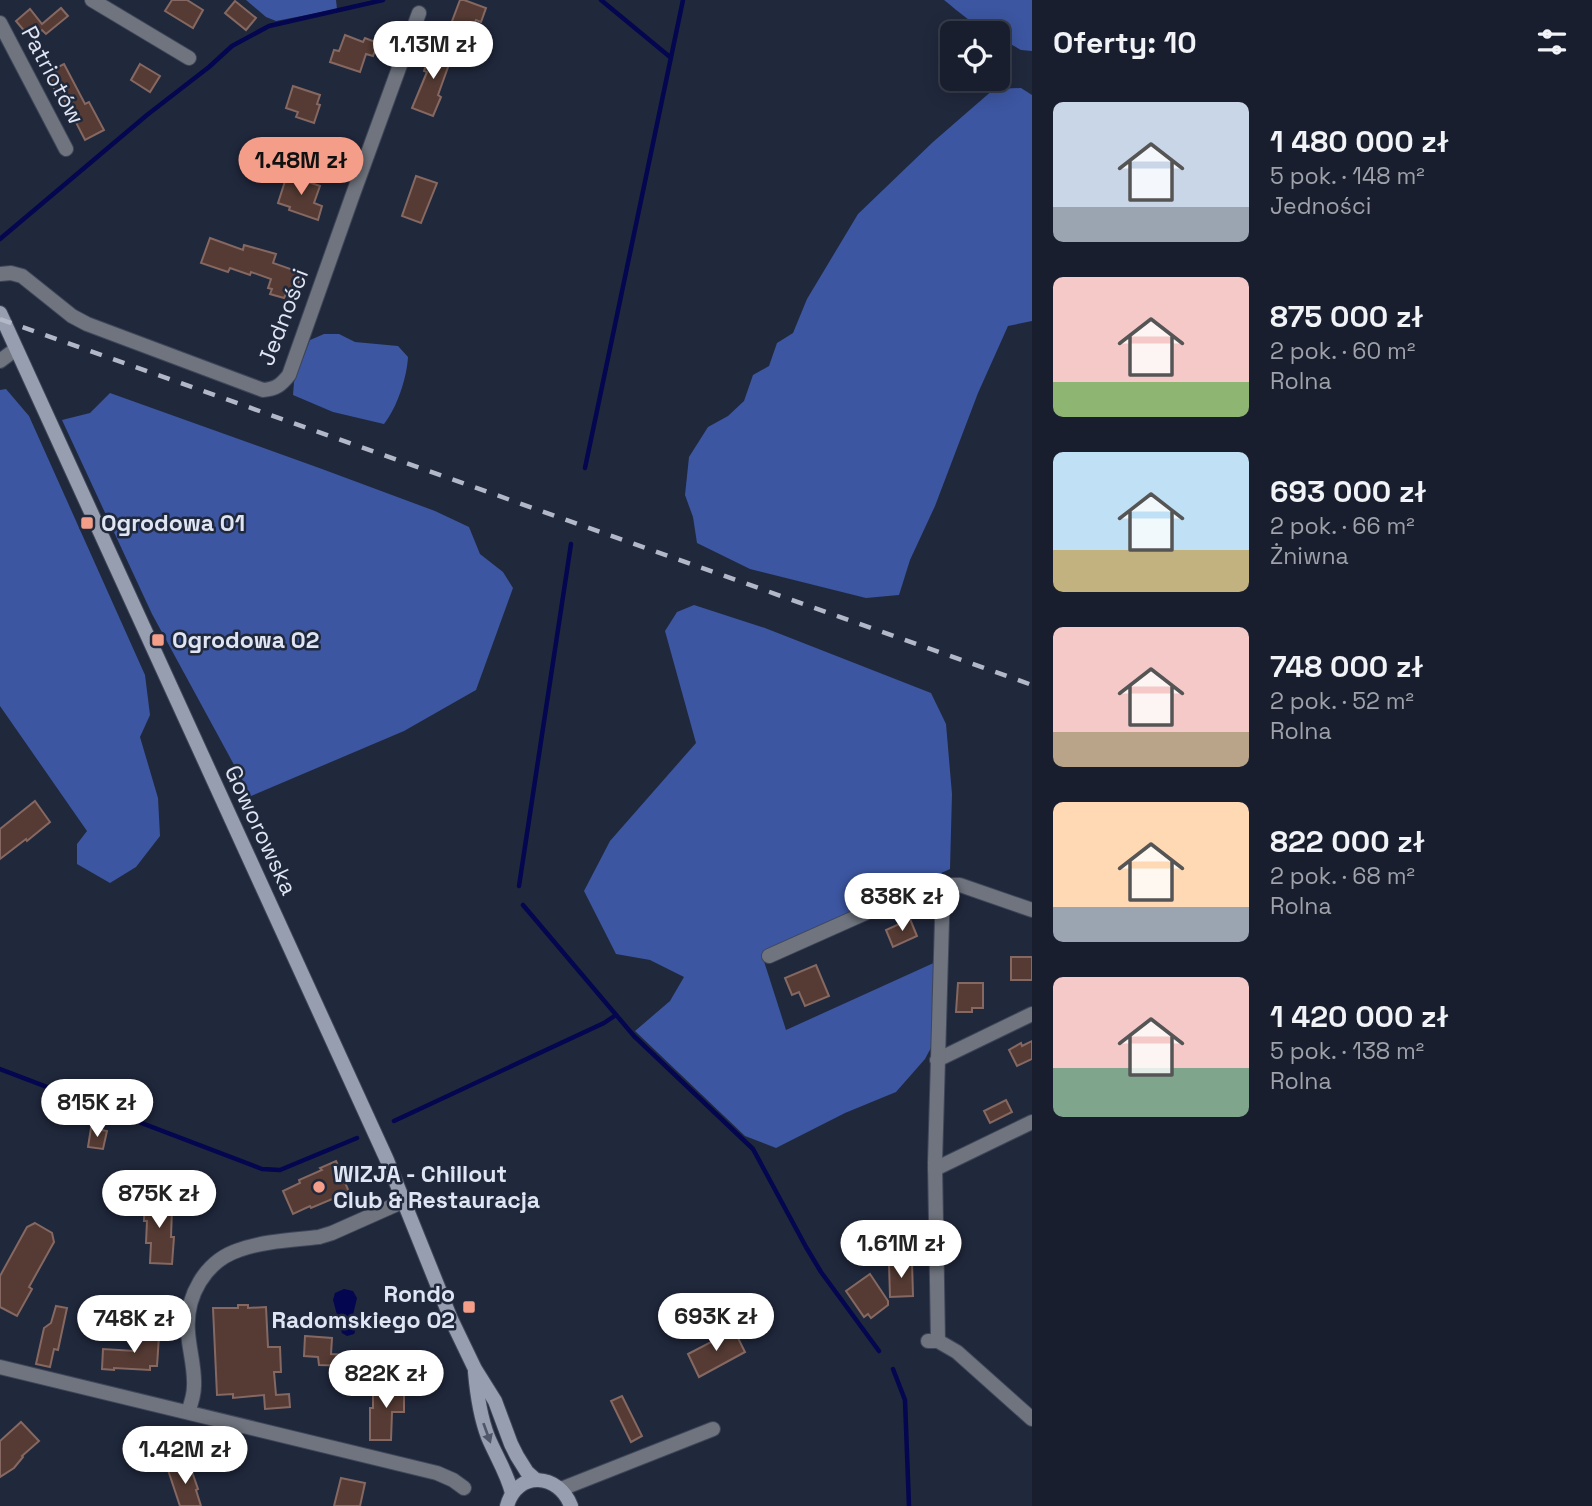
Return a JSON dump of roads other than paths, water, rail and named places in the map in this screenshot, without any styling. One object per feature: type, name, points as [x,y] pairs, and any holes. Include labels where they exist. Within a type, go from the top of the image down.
[{"type":"main road","name":"Goworowska","points":[[0,313],[375,1135],[442,1298],[475,1369],[495,1401],[517,1457],[536,1480]]},
{"type":"main road","name":"Goworowska","points":[[475,1369],[478,1406],[509,1481],[510,1500]]},
{"type":"main road","points":[[510,1500],[519,1487],[536,1480],[545,1480],[561,1489],[571,1506]]},
{"type":"street","points":[[92,0],[189,58]]},
{"type":"street","name":"Jedności","points":[[0,274],[22,276],[72,316],[87,324],[263,390],[282,384],[289,375],[419,13]]},
{"type":"street","name":"Patriotów","points":[[0,23],[66,149]]},
{"type":"street","points":[[0,361],[16,349]]},
{"type":"street","points":[[769,956],[917,890],[943,885],[960,885],[1032,910]]},
{"type":"street","points":[[943,885],[937,1060],[933,1341],[957,1352],[1032,1419]]},
{"type":"street","points":[[937,1060],[1032,1014]]},
{"type":"street","points":[[935,1169],[1032,1122]]},
{"type":"street","points":[[188,1412],[194,1388],[187,1329],[189,1310],[198,1285],[212,1267],[240,1249],[324,1235],[404,1201]]},
{"type":"street","points":[[0,1367],[437,1473],[464,1488]]},
{"type":"street","points":[[561,1489],[713,1429]]},
{"type":"waterway","points":[[0,239],[232,46],[269,26],[383,0]]},
{"type":"waterway","points":[[601,0],[670,57]]},
{"type":"waterway","points":[[585,468],[683,0]]},
{"type":"waterway","points":[[519,886],[571,544]]},
{"type":"waterway","points":[[523,905],[634,1036],[753,1149],[821,1272],[879,1351]]},
{"type":"waterway","points":[[394,1121],[616,1015]]},
{"type":"waterway","points":[[0,1069],[262,1169],[280,1170],[357,1138]]},
{"type":"waterway","points":[[893,1369],[905,1400],[909,1506]]},
{"type":"railway","points":[[0,319],[1032,685]]},
{"type":"place","name":"Ogrodowa 01","points":[[87,523]]},
{"type":"place","name":"Ogrodowa 02","points":[[158,640]]},
{"type":"place","name":"WIZJA - Chillout Club & Restauracja","points":[[319,1187]]},
{"type":"place","name":"Rondo Radomskiego 02","points":[[469,1307]]}]
